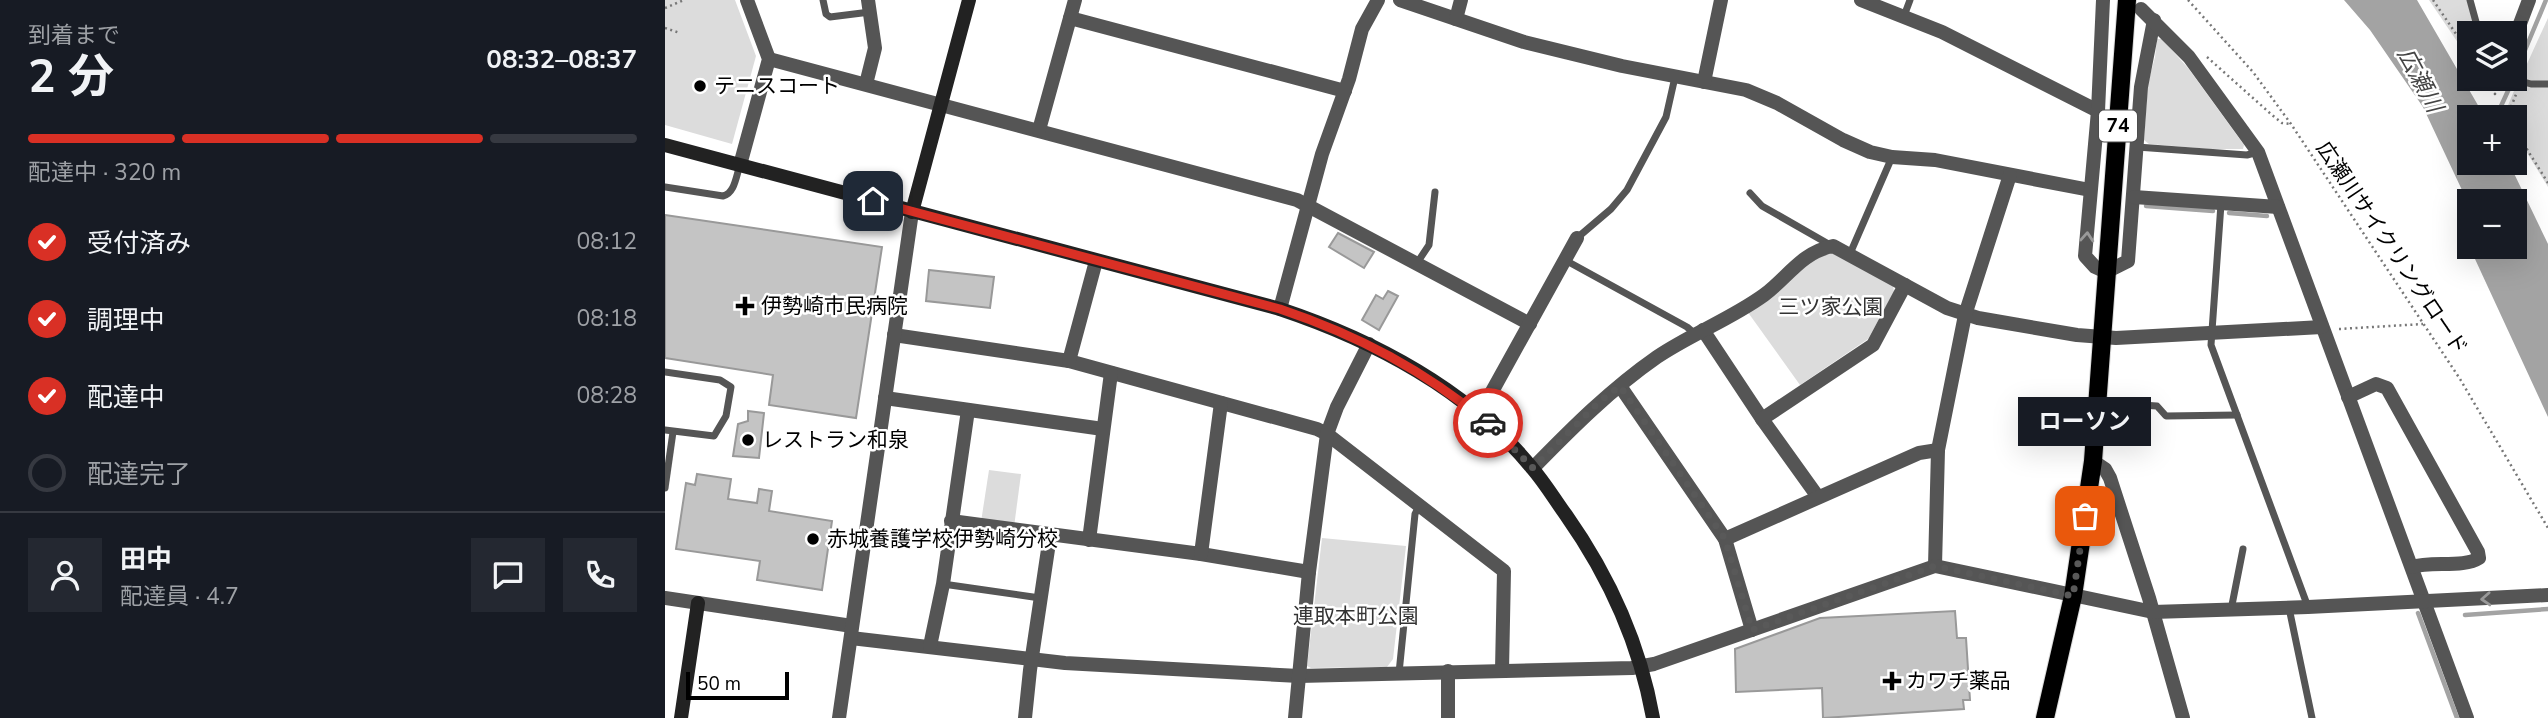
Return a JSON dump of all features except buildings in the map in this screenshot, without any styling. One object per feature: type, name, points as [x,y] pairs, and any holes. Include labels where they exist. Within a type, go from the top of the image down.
[{"type":"main road","name":"74","points":[[2045,718],[2073,596],[2092,461],[2100,337],[2134,4]]},
{"type":"street","points":[[740,165],[769,59],[747,0]]},
{"type":"street","points":[[839,718],[912,212],[969,0]]},
{"type":"street","points":[[1039,130],[1075,0]]},
{"type":"street","points":[[1280,309],[1307,204],[1345,91],[1362,29],[1378,0]]},
{"type":"street","points":[[1400,0],[1516,39],[1675,77],[1746,90],[1777,103],[1870,152],[1892,157],[1935,160],[2090,190]]},
{"type":"street","points":[[1456,19],[1461,0]]},
{"type":"street","points":[[1704,82],[1721,0]]},
{"type":"street","points":[[1861,0],[1905,16],[2098,111]]},
{"type":"street","points":[[2103,0],[2098,111],[2085,256],[2095,267],[2106,272],[2128,261],[2141,87],[2154,20]]},
{"type":"street","points":[[2521,21],[2529,0]]},
{"type":"street","points":[[2134,4],[2154,20],[2189,57],[2258,152],[2326,328],[2348,397],[2467,718]]},
{"type":"street","points":[[866,84],[875,48],[869,6]]},
{"type":"street","points":[[1070,18],[1345,91]]},
{"type":"street","points":[[769,59],[1307,204],[1530,324]]},
{"type":"street","points":[[665,145],[1280,309],[1317,321],[1369,344],[1419,372],[1495,429],[1533,468],[1600,566],[1642,667],[1653,718]]},
{"type":"street","points":[[1935,566],[1938,450],[1965,316],[2010,175]]},
{"type":"street","points":[[2134,197],[2278,206]]},
{"type":"street","points":[[1476,414],[1489,397],[1577,238]]},
{"type":"street","points":[[1533,468],[1599,402],[1658,356],[1765,294],[1818,249],[1833,246],[1965,316],[2100,337],[2326,328]]},
{"type":"street","points":[[1069,361],[1096,261]]},
{"type":"street","points":[[1762,419],[1873,345],[1905,285]]},
{"type":"street","points":[[1699,332],[1818,497]]},
{"type":"street","points":[[894,335],[1069,361],[1327,434],[1504,571],[1502,670]]},
{"type":"street","points":[[1295,718],[1309,572],[1327,434],[1337,407],[1369,344]]},
{"type":"street","points":[[1089,540],[1111,373]]},
{"type":"street","points":[[2348,397],[2377,384],[2387,388],[2478,552],[2479,558],[2471,562],[2430,563],[2411,567]]},
{"type":"street","points":[[1620,386],[1725,539],[1752,630]]},
{"type":"street","points":[[885,398],[1103,429]]},
{"type":"street","points":[[1201,554],[1221,403]]},
{"type":"street","points":[[930,646],[943,584],[968,410]]},
{"type":"street","points":[[1725,539],[1919,453],[1938,450]]},
{"type":"street","points":[[2092,461],[2105,469],[2111,478],[2183,718]]},
{"type":"street","points":[[951,521],[1201,554],[1309,572]]},
{"type":"street","points":[[1025,718],[1050,536]]},
{"type":"street","points":[[665,598],[930,646],[1031,659],[1300,676],[1642,667],[1935,566],[2153,612],[2548,596]]},
{"type":"street","points":[[681,718],[698,603]]},
{"type":"street","points":[[1448,671],[1448,718]]},
{"type":"lane","points":[[823,0],[826,14],[830,17],[869,6]]},
{"type":"lane","points":[[1905,16],[1910,0]]},
{"type":"lane","points":[[2470,0],[2476,21]]},
{"type":"lane","points":[[1577,238],[1611,209],[1626,190],[1666,117],[1675,77]]},
{"type":"lane","points":[[2527,82],[2548,84]]},
{"type":"lane","points":[[2137,147],[2247,155],[2258,152]]},
{"type":"lane","points":[[1849,256],[1892,157]]},
{"type":"lane","points":[[665,187],[723,196],[728,194],[740,165]]},
{"type":"lane","points":[[1417,263],[1429,245],[1435,192]]},
{"type":"lane","points":[[1750,193],[1762,206],[1833,246]]},
{"type":"lane","points":[[2221,204],[2211,345],[2308,607]]},
{"type":"lane","points":[[1564,260],[1699,332]]},
{"type":"lane","points":[[665,372],[720,380],[730,387],[726,416],[713,436],[669,431],[665,488]]},
{"type":"lane","points":[[2096,402],[2157,406],[2166,416],[2237,415]]},
{"type":"lane","points":[[1399,673],[1415,513],[1419,505]]},
{"type":"lane","points":[[2231,610],[2243,549]]},
{"type":"lane","points":[[943,584],[1040,598]]},
{"type":"lane","points":[[2289,608],[2312,718]]},
{"type":"path","points":[[665,8],[684,0]]},
{"type":"path","name":"広瀬川サイクリングロード","points":[[2188,0],[2253,72],[2291,124],[2485,419],[2548,528]]},
{"type":"path","points":[[2433,0],[2457,35]]},
{"type":"path","points":[[665,28],[680,33]]},
{"type":"path","points":[[2201,51],[2272,115],[2283,123],[2291,124]]},
{"type":"path","points":[[2527,149],[2548,183]]},
{"type":"path","points":[[2326,328],[2423,324]]},
{"type":"green space","points":[[665,0],[735,0],[756,56],[732,144],[665,125]]},
{"type":"green space","points":[[2429,0],[2467,0],[2473,21],[2457,21],[2457,41]]},
{"type":"green space","points":[[2548,18],[2548,187],[2527,153],[2527,105],[2508,105],[2514,91],[2527,91],[2527,64]]},
{"type":"green space","points":[[2157,39],[2162,39],[2188,68],[2244,145],[2243,149],[2149,144],[2144,140],[2148,83]]},
{"type":"green space","name":"三ツ家公園","points":[[1832,253],[1893,285],[1894,292],[1868,339],[1800,385],[1747,311],[1823,254]]},
{"type":"green space","points":[[989,470],[1021,474],[1014,527],[981,522]]},
{"type":"green space","name":"連取本町公園","points":[[1322,538],[1406,546],[1393,659],[1387,667],[1307,666]]},
{"type":"water","name":"広瀬川","points":[[2344,0],[2417,0],[2457,69],[2457,91],[2470,91],[2478,105],[2457,105],[2457,175],[2515,175],[2522,189],[2461,189],[2423,107],[2370,30]]},
{"type":"water","points":[[2527,200],[2548,244],[2548,417],[2475,259],[2527,259]]},
{"type":"waterway","points":[[2527,45],[2546,0]]},
{"type":"waterway","points":[[2502,105],[2508,91]]},
{"type":"waterway","points":[[2146,206],[2213,211]]},
{"type":"waterway","points":[[2229,213],[2267,216]]},
{"type":"waterway","points":[[2465,615],[2548,609]]},
{"type":"waterway","points":[[2418,613],[2457,718]]},
{"type":"way so far","points":[[1488,423],[1533,468],[1599,402],[1620,386],[1725,539],[1752,630],[1935,566],[2073,596],[2085,516]]},
{"type":"place","name":"テニスコート","points":[[700,86]]},
{"type":"place","name":"伊勢崎市民病院","points":[[745,306]]},
{"type":"place","name":"レストラン和泉","points":[[748,440]]},
{"type":"place","name":"ローソン","points":[[2085,516]]},
{"type":"place","name":"赤城養護学校伊勢崎分校","points":[[813,539]]},
{"type":"place","name":"カワチ薬品","points":[[1892,681]]},
{"type":"route","points":[[873,201],[1317,321],[1369,344],[1419,372],[1488,423]]}]
